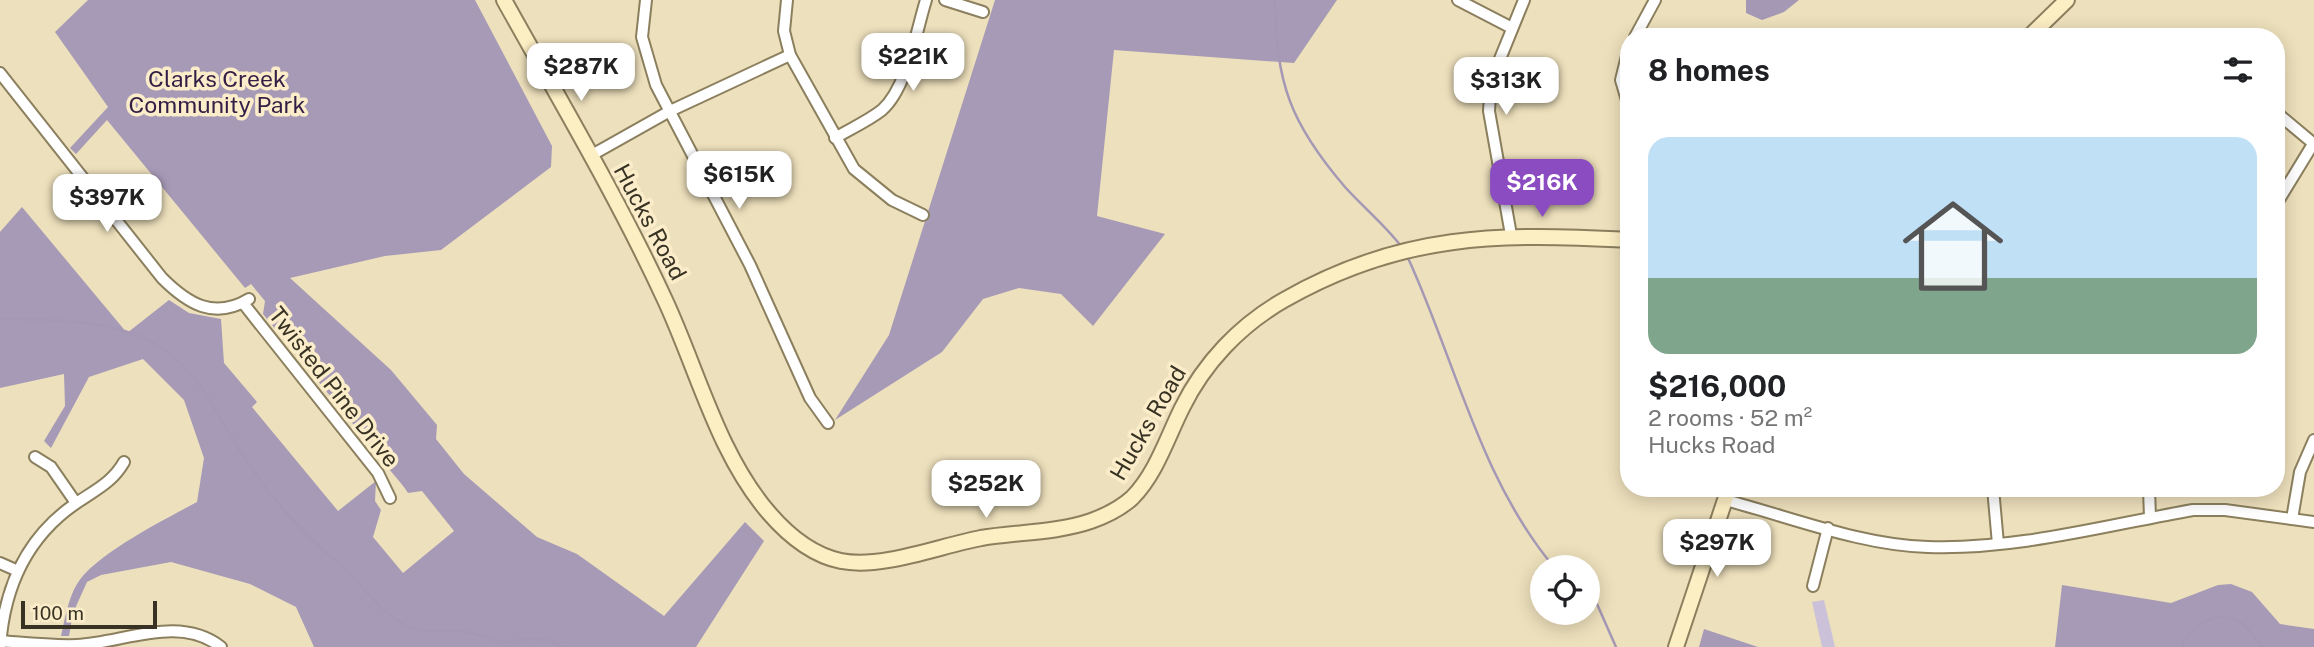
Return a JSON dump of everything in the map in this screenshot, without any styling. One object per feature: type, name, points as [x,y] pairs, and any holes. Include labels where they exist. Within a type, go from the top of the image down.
[{"type":"main road","name":"Hucks Road","points":[[504,0],[664,296],[743,477],[772,516],[798,541],[842,561],[879,560],[982,538],[1075,525],[1116,510],[1130,499],[1148,478],[1197,381],[1236,335],[1278,303],[1307,287],[1395,253],[1464,238],[1511,235],[1620,240]]},
{"type":"main road","points":[[2038,28],[2067,0]]},
{"type":"main road","points":[[1676,647],[1726,497]]},
{"type":"street","points":[[646,0],[642,37],[647,60],[670,111],[750,265],[810,398],[828,423]]},
{"type":"street","points":[[787,0],[784,31],[790,55],[854,169],[874,187],[923,215]]},
{"type":"street","points":[[835,138],[880,112],[889,102],[899,86],[926,0]]},
{"type":"street","points":[[945,0],[983,12]]},
{"type":"street","points":[[1458,0],[1512,28]]},
{"type":"street","points":[[1511,235],[1489,111],[1491,81],[1524,0]]},
{"type":"street","points":[[1640,28],[1656,0]]},
{"type":"street","points":[[590,156],[670,111],[790,55]]},
{"type":"street","points":[[0,73],[4,87]]},
{"type":"street","name":"Twisted Pine Drive","points":[[4,87],[162,278],[181,297],[198,306],[220,308],[234,308],[246,301],[378,473],[390,498]]},
{"type":"street","points":[[2285,120],[2313,144],[2285,190]]},
{"type":"street","points":[[2292,519],[2300,472],[2314,440]]},
{"type":"street","points":[[36,457],[54,470],[76,503]]},
{"type":"street","points":[[0,647],[5,606],[18,570],[40,534],[76,503],[112,480],[124,462]]},
{"type":"street","points":[[1736,497],[1828,528],[1883,542],[1928,547],[1998,544],[2193,510],[2314,522]]},
{"type":"street","points":[[1994,497],[1998,544]]},
{"type":"street","points":[[2149,497],[2150,517]]},
{"type":"street","points":[[1814,586],[1828,528]]},
{"type":"street","points":[[0,563],[18,570]]},
{"type":"street","points":[[0,642],[101,645],[169,632],[199,636],[221,647]]},
{"type":"shaded area","points":[[1746,0],[1799,0],[1784,12],[1762,20],[1746,13]]},
{"type":"shaded area","points":[[1824,600],[1835,647],[1822,647],[1812,602]]},
{"type":"green space","name":"Clarks Creek Community Park","points":[[88,0],[475,0],[552,146],[551,167],[441,250],[385,256],[290,278],[391,370],[437,425],[436,439],[464,474],[537,537],[577,554],[664,616],[745,522],[764,541],[696,647],[314,647],[296,607],[250,584],[171,562],[101,575],[87,582],[73,613],[69,636],[61,636],[71,596],[86,573],[132,538],[197,502],[204,458],[184,400],[143,359],[89,377],[51,448],[44,441],[65,406],[64,374],[0,388],[0,232],[22,207],[127,333],[169,300],[189,313],[221,319],[224,363],[257,402],[252,407],[338,511],[376,481],[375,501],[381,510],[373,537],[403,573],[454,531],[422,491],[408,493],[263,314],[265,301],[251,284],[245,288],[107,120],[76,154],[70,148],[108,107],[55,32]]},
{"type":"green space","points":[[995,0],[1337,0],[1294,63],[1114,50],[1097,216],[1165,234],[1093,326],[1061,294],[1019,288],[983,299],[942,352],[835,420],[889,335]]},
{"type":"green space","points":[[2231,584],[2252,592],[2280,624],[2314,629],[2314,647],[2055,647],[2062,585],[2171,603],[2218,585]]},
{"type":"green space","points":[[1704,629],[1758,647],[1699,647]]},
{"type":"waterway","points":[[1275,0],[1283,79],[1299,122],[1326,164],[1401,246]]},
{"type":"waterway","points":[[1408,258],[1488,457],[1528,533],[1545,555]]},
{"type":"waterway","points":[[0,319],[106,326],[144,338],[162,348],[192,375],[247,462],[282,508],[379,605],[407,626],[427,631],[464,632],[501,641],[540,639],[562,647]]},
{"type":"waterway","points":[[1600,611],[1616,647]]},
{"type":"waterway","points":[[2182,647],[2190,633],[2198,626],[2206,621],[2224,617],[2240,622],[2262,647]]}]
